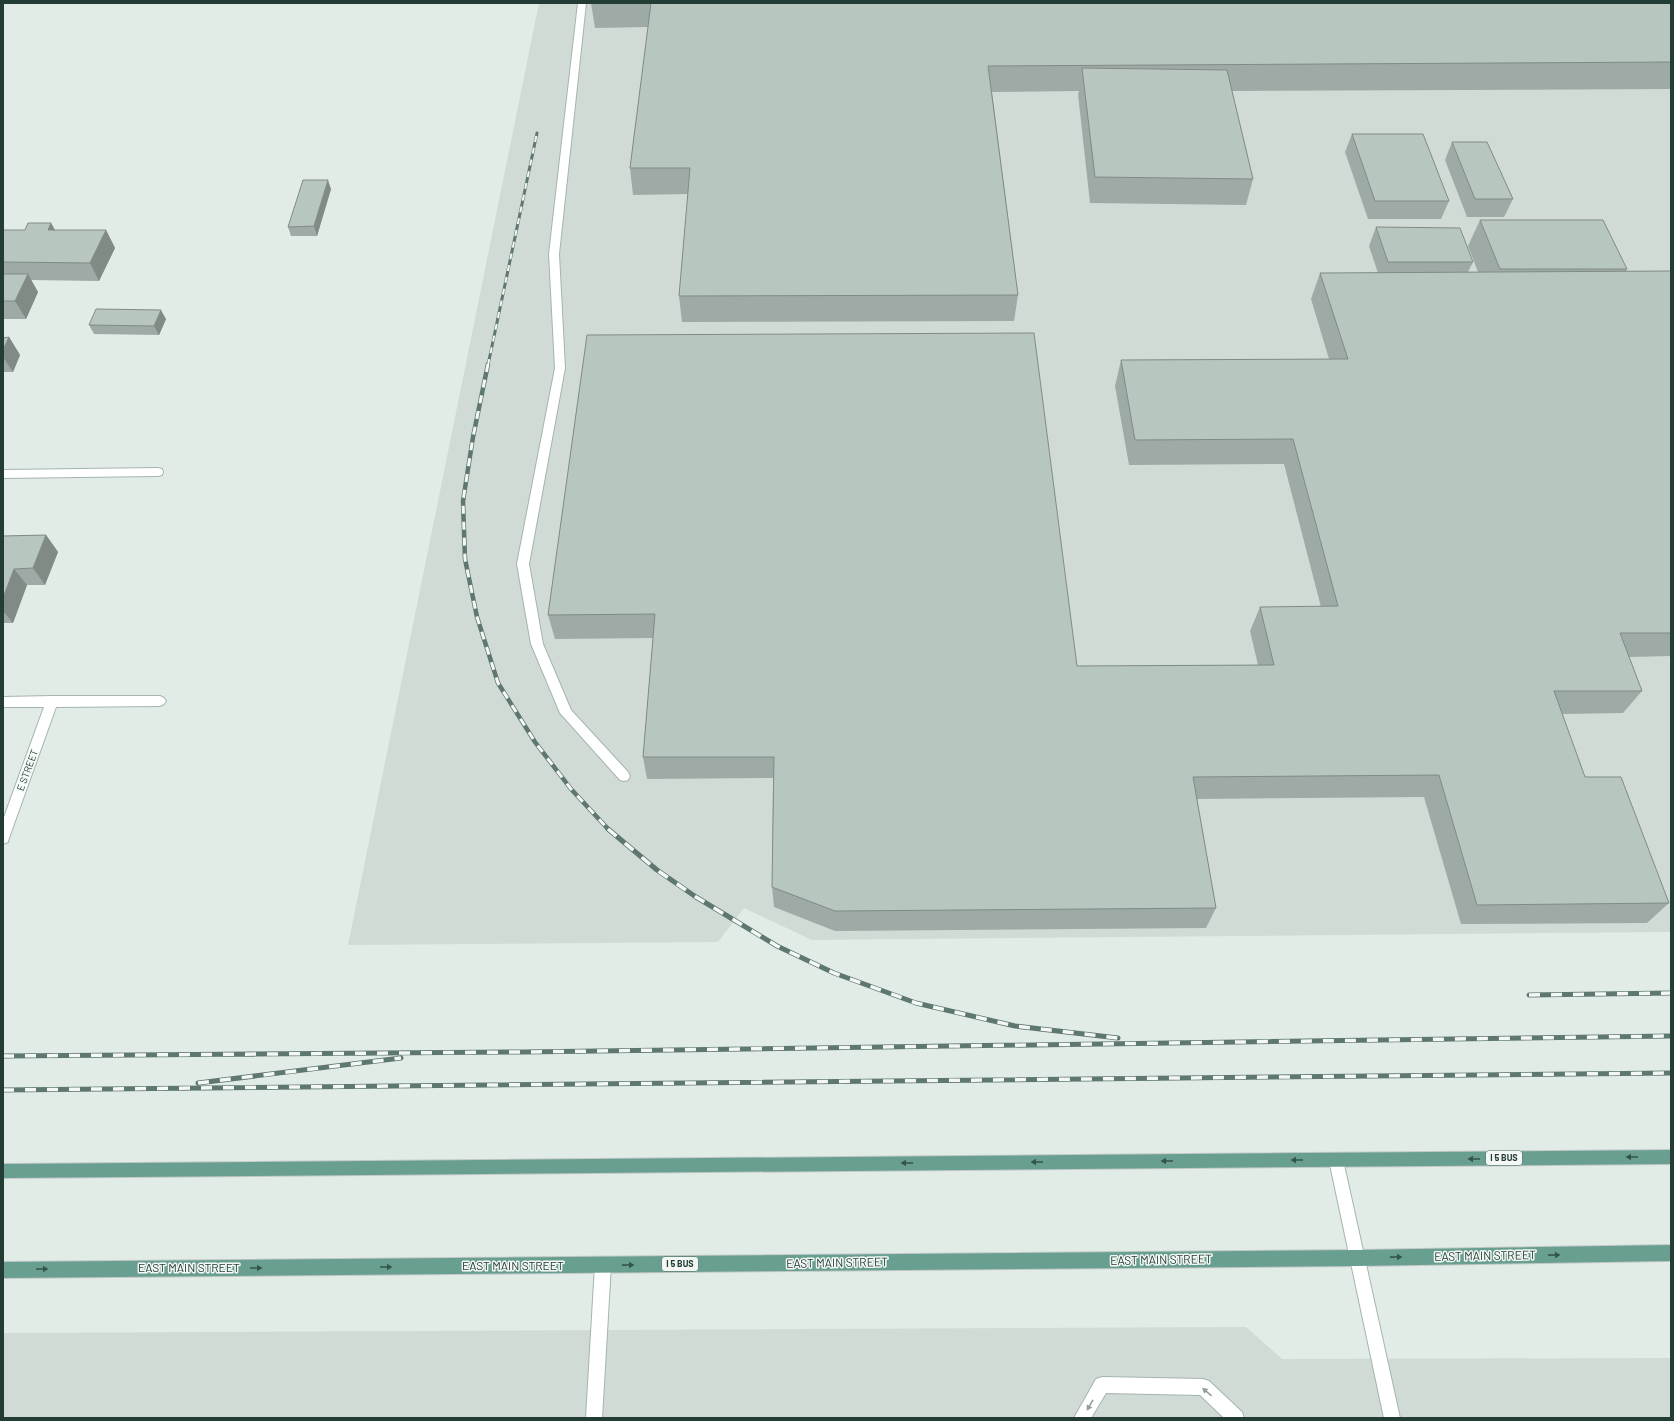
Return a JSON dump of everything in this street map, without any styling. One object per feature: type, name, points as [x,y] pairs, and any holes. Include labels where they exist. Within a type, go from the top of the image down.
[{"type":"main road","name":"I 5 BUS","points":[[3,1171],[385,1166],[1671,1157]]},
{"type":"main road","name":"EAST MAIN STREET","points":[[3,1270],[1357,1258],[1671,1253]]},
{"type":"street","points":[[582,3],[554,254],[560,368],[524,564],[537,644],[566,713],[624,776]]},
{"type":"street","points":[[3,474],[158,472]]},
{"type":"street","name":"E STREET","points":[[3,838],[52,701]]},
{"type":"street","points":[[3,702],[160,701]]},
{"type":"street","points":[[1336,1160],[1392,1418]]},
{"type":"street","points":[[594,1418],[603,1265]]},
{"type":"street","points":[[1082,1418],[1102,1385],[1203,1387],[1236,1418]]},
{"type":"shaded area","points":[[539,3],[1671,3],[1671,932],[812,940],[744,908],[718,942],[348,945]]},
{"type":"shaded area","points":[[1246,1327],[1282,1359],[1671,1358],[1671,1418],[3,1418],[3,1333]]},
{"type":"building","points":[[651,3],[1671,3],[1671,62],[988,66],[1018,295],[679,296],[690,168],[630,168]]},
{"type":"building","points":[[1082,68],[1227,70],[1253,179],[1095,177]]},
{"type":"building","points":[[1352,134],[1423,134],[1449,201],[1375,201]]},
{"type":"building","points":[[1452,142],[1487,142],[1513,199],[1475,199]]},
{"type":"building","points":[[303,180],[328,180],[314,226],[288,227]]},
{"type":"building","points":[[1480,220],[1603,220],[1627,269],[1500,269]]},
{"type":"building","points":[[28,223],[51,223],[48,230],[106,230],[90,263],[3,262],[3,230],[25,230]]},
{"type":"building","points":[[1376,227],[1460,228],[1473,262],[1388,262]]},
{"type":"building","points":[[1671,271],[1671,633],[1620,633],[1642,691],[1554,691],[1585,777],[1621,777],[1669,903],[1477,905],[1439,775],[1193,777],[1216,908],[835,911],[772,887],[774,757],[643,757],[655,614],[548,615],[587,335],[1034,333],[1077,666],[1274,665],[1260,607],[1338,606],[1293,439],[1135,440],[1121,360],[1348,359],[1320,273]]},
{"type":"building","points":[[3,274],[28,274],[15,301],[3,301]]},
{"type":"building","points":[[96,309],[161,310],[154,326],[89,325]]},
{"type":"building","points":[[9,337],[3,350],[3,338]]},
{"type":"building","points":[[46,535],[33,568],[14,569],[3,598],[3,536]]},
{"type":"railway","points":[[488,365],[537,133]]},
{"type":"railway","points":[[488,364],[473,437],[463,501],[465,559],[477,617],[498,683],[535,742],[571,789],[608,829]]},
{"type":"railway","points":[[608,829],[657,870],[696,897],[777,946],[834,973],[916,1003],[1015,1026],[1118,1038]]},
{"type":"railway","points":[[1529,995],[1671,993]]},
{"type":"railway","points":[[3,1056],[524,1052],[1671,1036]]},
{"type":"railway","points":[[198,1083],[401,1058]]},
{"type":"railway","points":[[3,1090],[1671,1073]]}]
